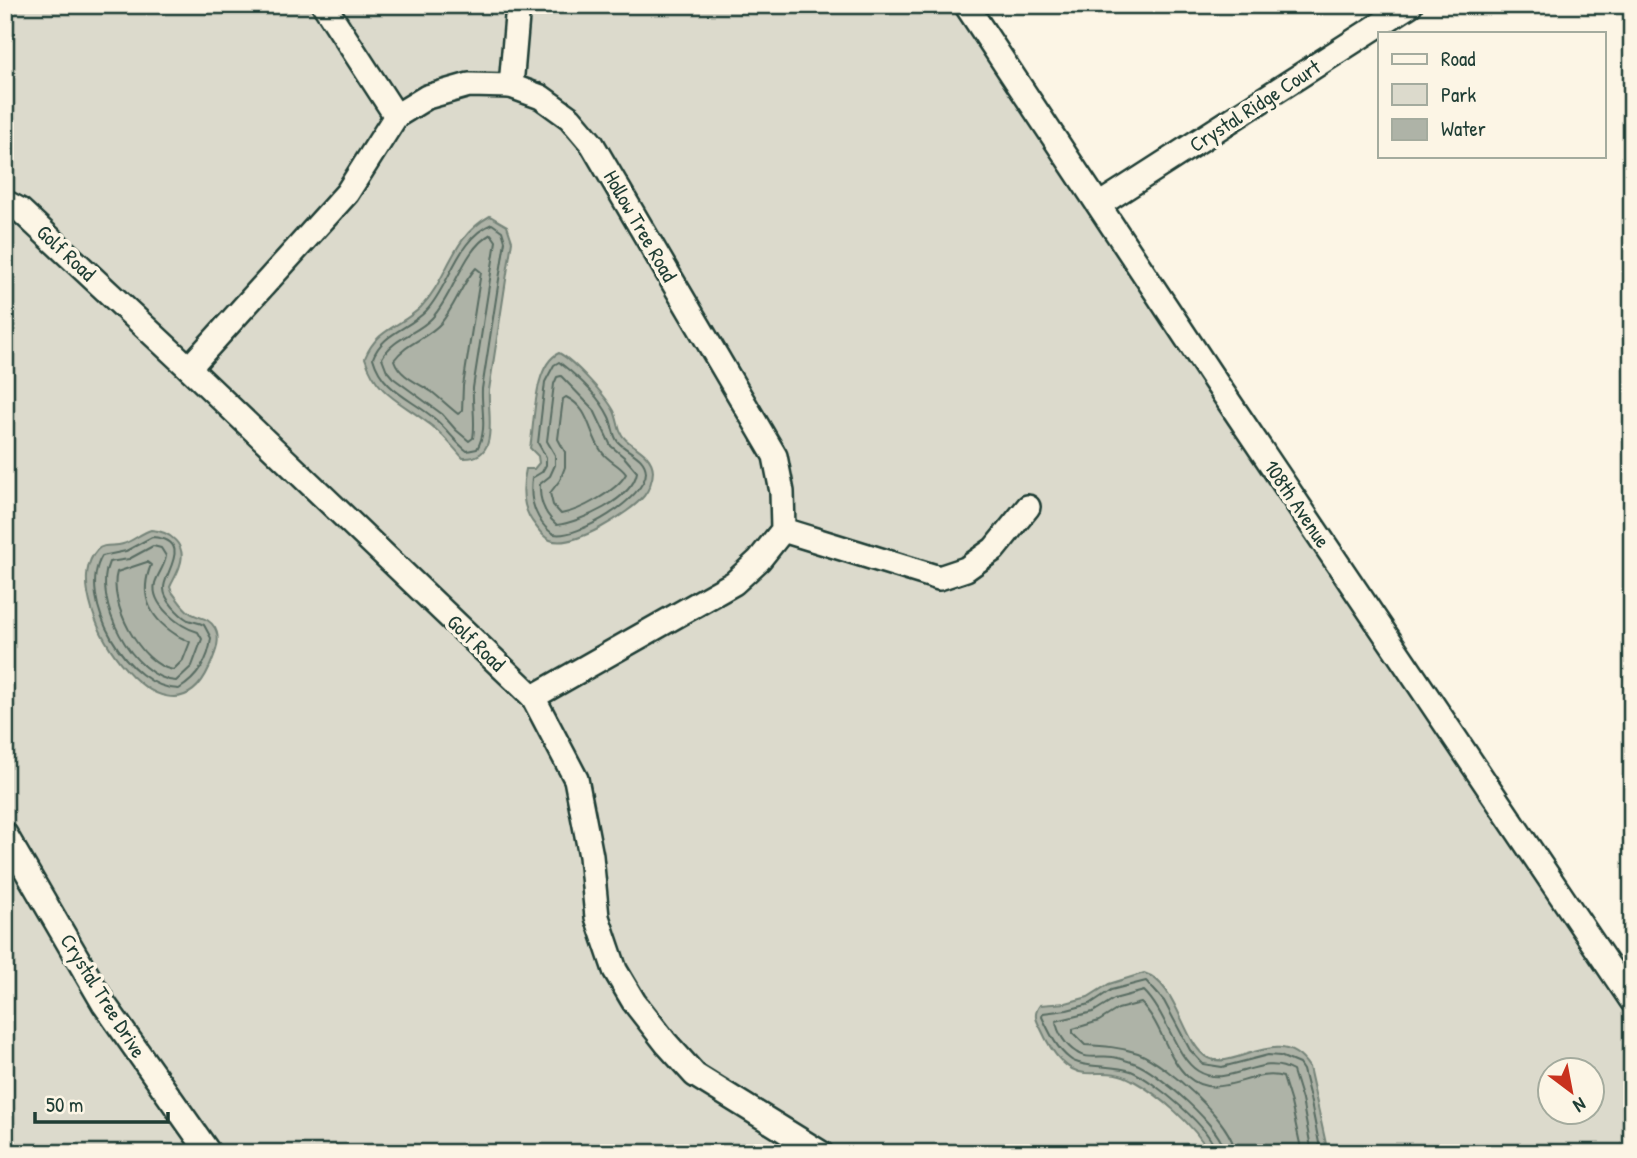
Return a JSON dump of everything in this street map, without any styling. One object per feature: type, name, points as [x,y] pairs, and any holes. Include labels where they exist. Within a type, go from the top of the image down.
[{"type":"street","points":[[324,5],[396,116]]},
{"type":"street","points":[[512,86],[518,5]]},
{"type":"street","name":"108th Avenue","points":[[966,5],[1632,1001]]},
{"type":"street","name":"Crystal Ridge Court","points":[[1098,205],[1410,5]]},
{"type":"street","name":"Hollow Tree Road","points":[[189,368],[347,193],[396,116],[427,97],[469,85],[512,86],[541,97],[570,118],[592,144],[775,456],[782,492],[783,530]]},
{"type":"street","name":"Golf Road","points":[[5,202],[20,210],[189,368],[533,697],[576,779],[591,856],[597,917],[615,970],[634,1002],[695,1074],[821,1153]]},
{"type":"street","points":[[533,697],[734,583],[760,560],[783,530],[939,578],[966,569],[994,549],[1028,507]]},
{"type":"street","name":"Crystal Tree Drive","points":[[5,834],[104,1004],[209,1153]]},
{"type":"green space","points":[[5,5],[965,5],[1632,1003],[1632,1153],[5,1153]]},
{"type":"water","points":[[490,216],[507,226],[512,241],[489,390],[490,434],[483,452],[475,457],[463,458],[433,426],[383,389],[370,371],[365,358],[376,340],[421,307],[438,284],[466,235]]},
{"type":"water","points":[[559,353],[581,371],[604,397],[614,411],[623,436],[648,458],[653,471],[646,494],[627,511],[586,535],[560,541],[547,539],[532,521],[526,509],[524,489],[526,469],[534,469],[539,463],[538,456],[530,448],[540,381],[550,359]]},
{"type":"water","points":[[151,530],[165,533],[179,545],[182,558],[170,587],[172,592],[189,612],[212,624],[218,638],[209,668],[190,692],[167,696],[143,685],[120,663],[102,633],[90,602],[87,573],[97,550],[127,543]]},
{"type":"water","points":[[1144,973],[1165,989],[1192,1041],[1208,1058],[1219,1061],[1271,1048],[1285,1049],[1297,1054],[1309,1067],[1328,1153],[1210,1153],[1185,1121],[1165,1102],[1132,1080],[1108,1073],[1077,1071],[1064,1063],[1048,1043],[1038,1023],[1036,1014],[1040,1005],[1066,1003],[1088,997],[1109,984]]}]
